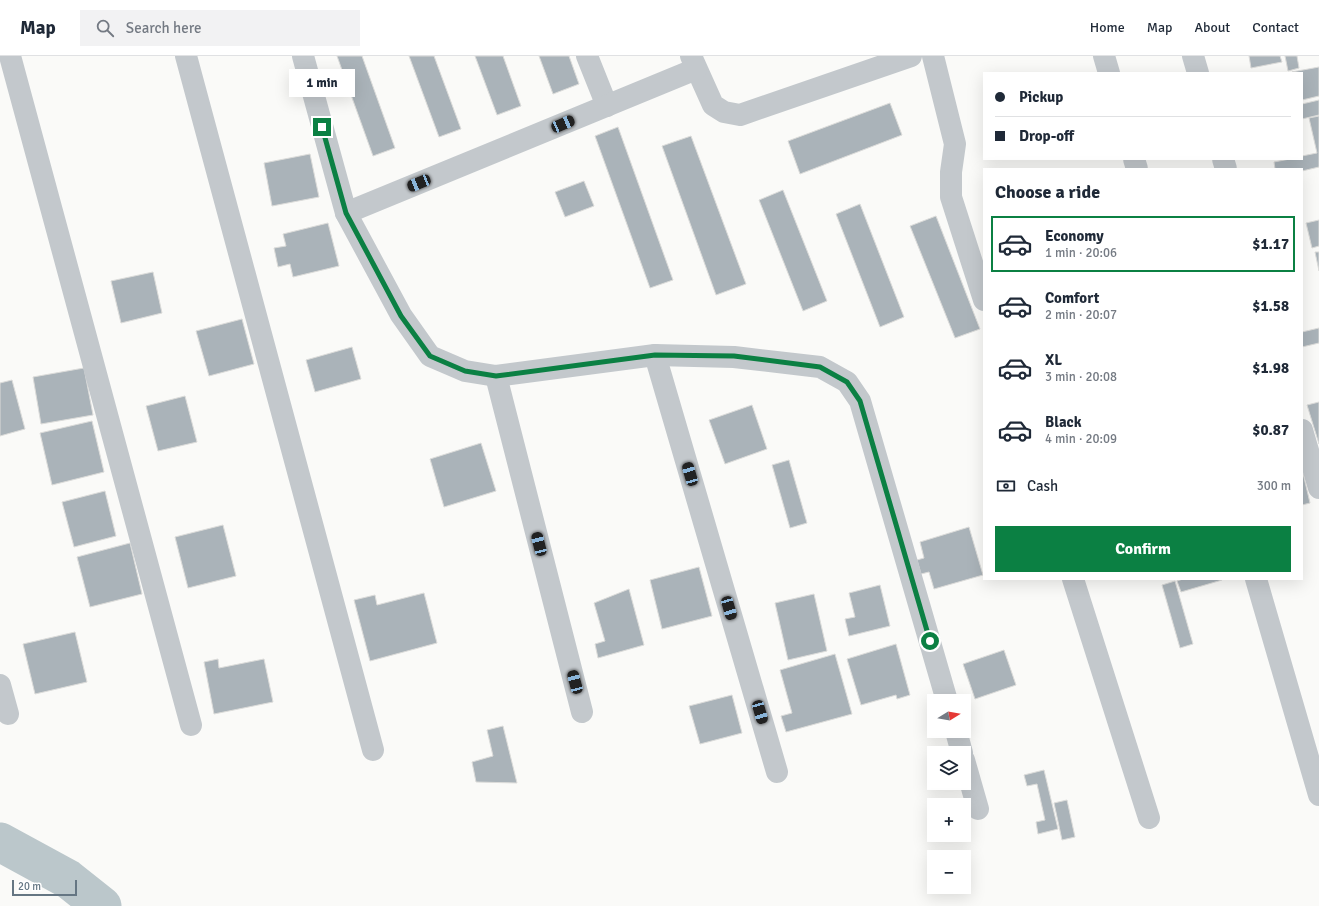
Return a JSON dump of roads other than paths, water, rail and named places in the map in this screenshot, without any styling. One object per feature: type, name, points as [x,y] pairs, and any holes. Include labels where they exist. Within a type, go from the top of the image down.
[{"type":"street","points":[[10,56],[192,725]]},
{"type":"street","points":[[186,56],[372,750]]},
{"type":"street","points":[[302,56],[346,213],[401,316],[430,356],[465,371],[496,376],[655,355],[734,356],[820,367],[847,382],[860,401],[945,694]]},
{"type":"street","points":[[587,56],[607,106]]},
{"type":"street","points":[[346,213],[607,106],[693,62],[713,105],[724,112],[740,115],[911,56]]},
{"type":"street","points":[[933,56],[955,144],[951,172],[951,197],[983,297]]},
{"type":"street","points":[[1104,56],[1109,72]]},
{"type":"street","points":[[1193,56],[1198,72]]},
{"type":"street","points":[[655,355],[777,772]]},
{"type":"street","points":[[496,376],[582,712]]},
{"type":"street","points":[[1303,433],[1319,488]]},
{"type":"street","points":[[1073,580],[1149,818]]},
{"type":"street","points":[[1256,580],[1319,795]]},
{"type":"street","points":[[0,685],[8,714]]},
{"type":"street","points":[[971,784],[978,809]]},
{"type":"waterway","points":[[0,842],[68,879],[102,906]]}]
